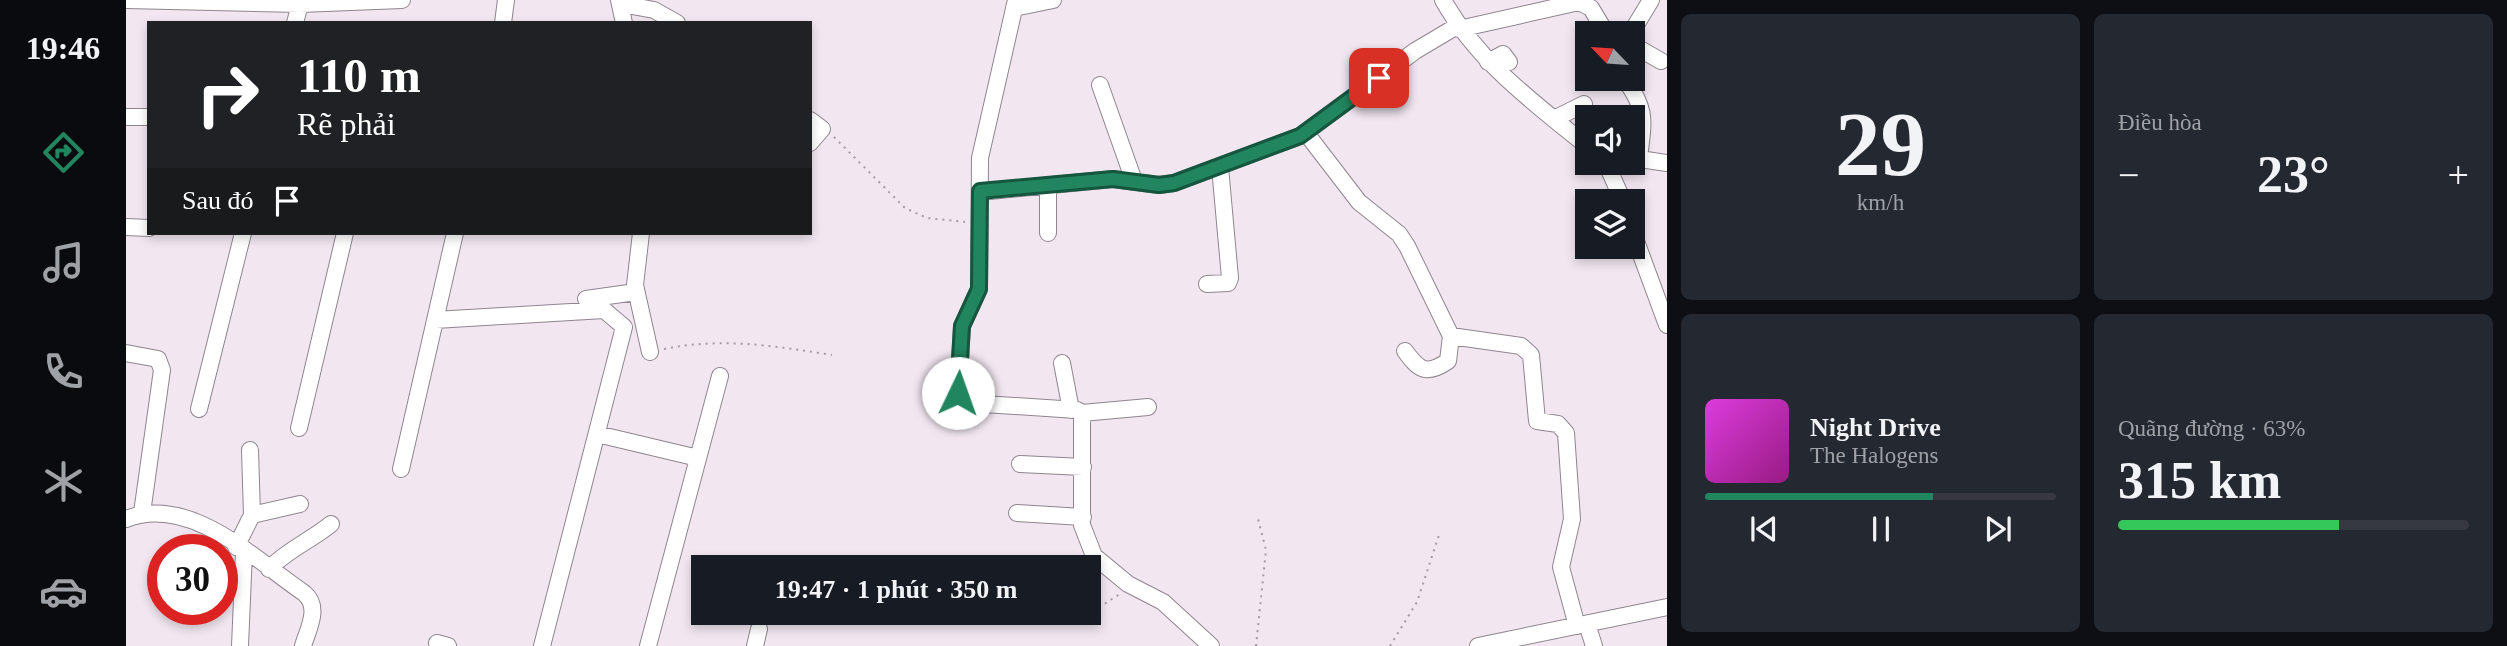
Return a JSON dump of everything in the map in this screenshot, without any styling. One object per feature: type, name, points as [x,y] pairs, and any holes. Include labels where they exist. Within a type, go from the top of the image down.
[{"type":"street","points":[[126,0],[402,0]]},
{"type":"street","points":[[503,21],[506,0]]},
{"type":"street","points":[[1053,0],[1015,4],[982,140],[979,289],[962,326],[958,393],[961,400],[968,403],[1077,411],[1149,407]]},
{"type":"street","points":[[1443,0],[1458,27],[1488,62],[1575,136]]},
{"type":"street","points":[[1638,21],[1651,0]]},
{"type":"street","points":[[295,21],[300,2]]},
{"type":"street","points":[[625,21],[620,2],[654,10],[673,21]]},
{"type":"street","points":[[980,191],[1113,179],[1174,183],[1306,133],[1415,51],[1458,27],[1578,2],[1591,8],[1598,21]]},
{"type":"street","points":[[1645,52],[1661,61]]},
{"type":"street","points":[[1488,62],[1503,54],[1509,62]]},
{"type":"street","points":[[1100,85],[1134,181]]},
{"type":"street","points":[[1554,119],[1584,104]]},
{"type":"street","points":[[126,117],[147,117]]},
{"type":"street","points":[[1306,133],[1359,202],[1399,234],[1408,246],[1451,336],[1448,360],[1425,370],[1419,369],[1405,351]]},
{"type":"street","points":[[1645,159],[1667,163]]},
{"type":"street","points":[[1207,284],[1227,283],[1230,278],[1220,167]]},
{"type":"street","points":[[1048,185],[1048,233]]},
{"type":"street","points":[[126,227],[147,228]]},
{"type":"street","points":[[199,409],[242,235]]},
{"type":"street","points":[[299,428],[345,235]]},
{"type":"street","points":[[401,469],[455,235]]},
{"type":"street","points":[[641,235],[635,273],[636,292],[650,352]]},
{"type":"street","points":[[1643,259],[1667,325]]},
{"type":"street","points":[[586,299],[636,292]]},
{"type":"street","points":[[435,320],[604,310],[624,327],[542,646]]},
{"type":"street","points":[[621,337],[646,331]]},
{"type":"street","points":[[1451,336],[1527,349],[1533,362],[1537,421],[1558,424],[1566,433],[1572,519],[1561,567],[1582,625],[1594,646]]},
{"type":"street","points":[[126,353],[160,362],[149,406],[134,516],[182,515],[203,524],[304,593],[313,604],[303,646]]},
{"type":"street","points":[[1062,363],[1077,411],[1083,467],[1086,541],[1104,567],[1163,602],[1211,646]]},
{"type":"street","points":[[648,646],[720,376]]},
{"type":"street","points":[[597,434],[698,458]]},
{"type":"street","points":[[240,646],[240,550],[252,515],[250,450]]},
{"type":"street","points":[[1020,464],[1083,467]]},
{"type":"street","points":[[252,515],[300,504]]},
{"type":"street","points":[[1017,513],[1083,517]]},
{"type":"street","points":[[269,569],[286,552],[311,540],[331,524]]},
{"type":"street","points":[[1478,646],[1667,607]]},
{"type":"street","points":[[755,646],[759,629]]},
{"type":"path","points":[[816,124],[916,214],[979,224]]},
{"type":"path","points":[[650,352],[716,341],[756,342],[832,355]]},
{"type":"path","points":[[1256,646],[1266,550],[1258,519]]},
{"type":"path","points":[[1390,646],[1417,602],[1440,532]]},
{"type":"path","points":[[1101,606],[1133,586]]},
{"type":"route","points":[[958,393],[962,326],[979,289],[980,191],[1113,179],[1159,185],[1174,183],[1300,136],[1379,78]]}]
